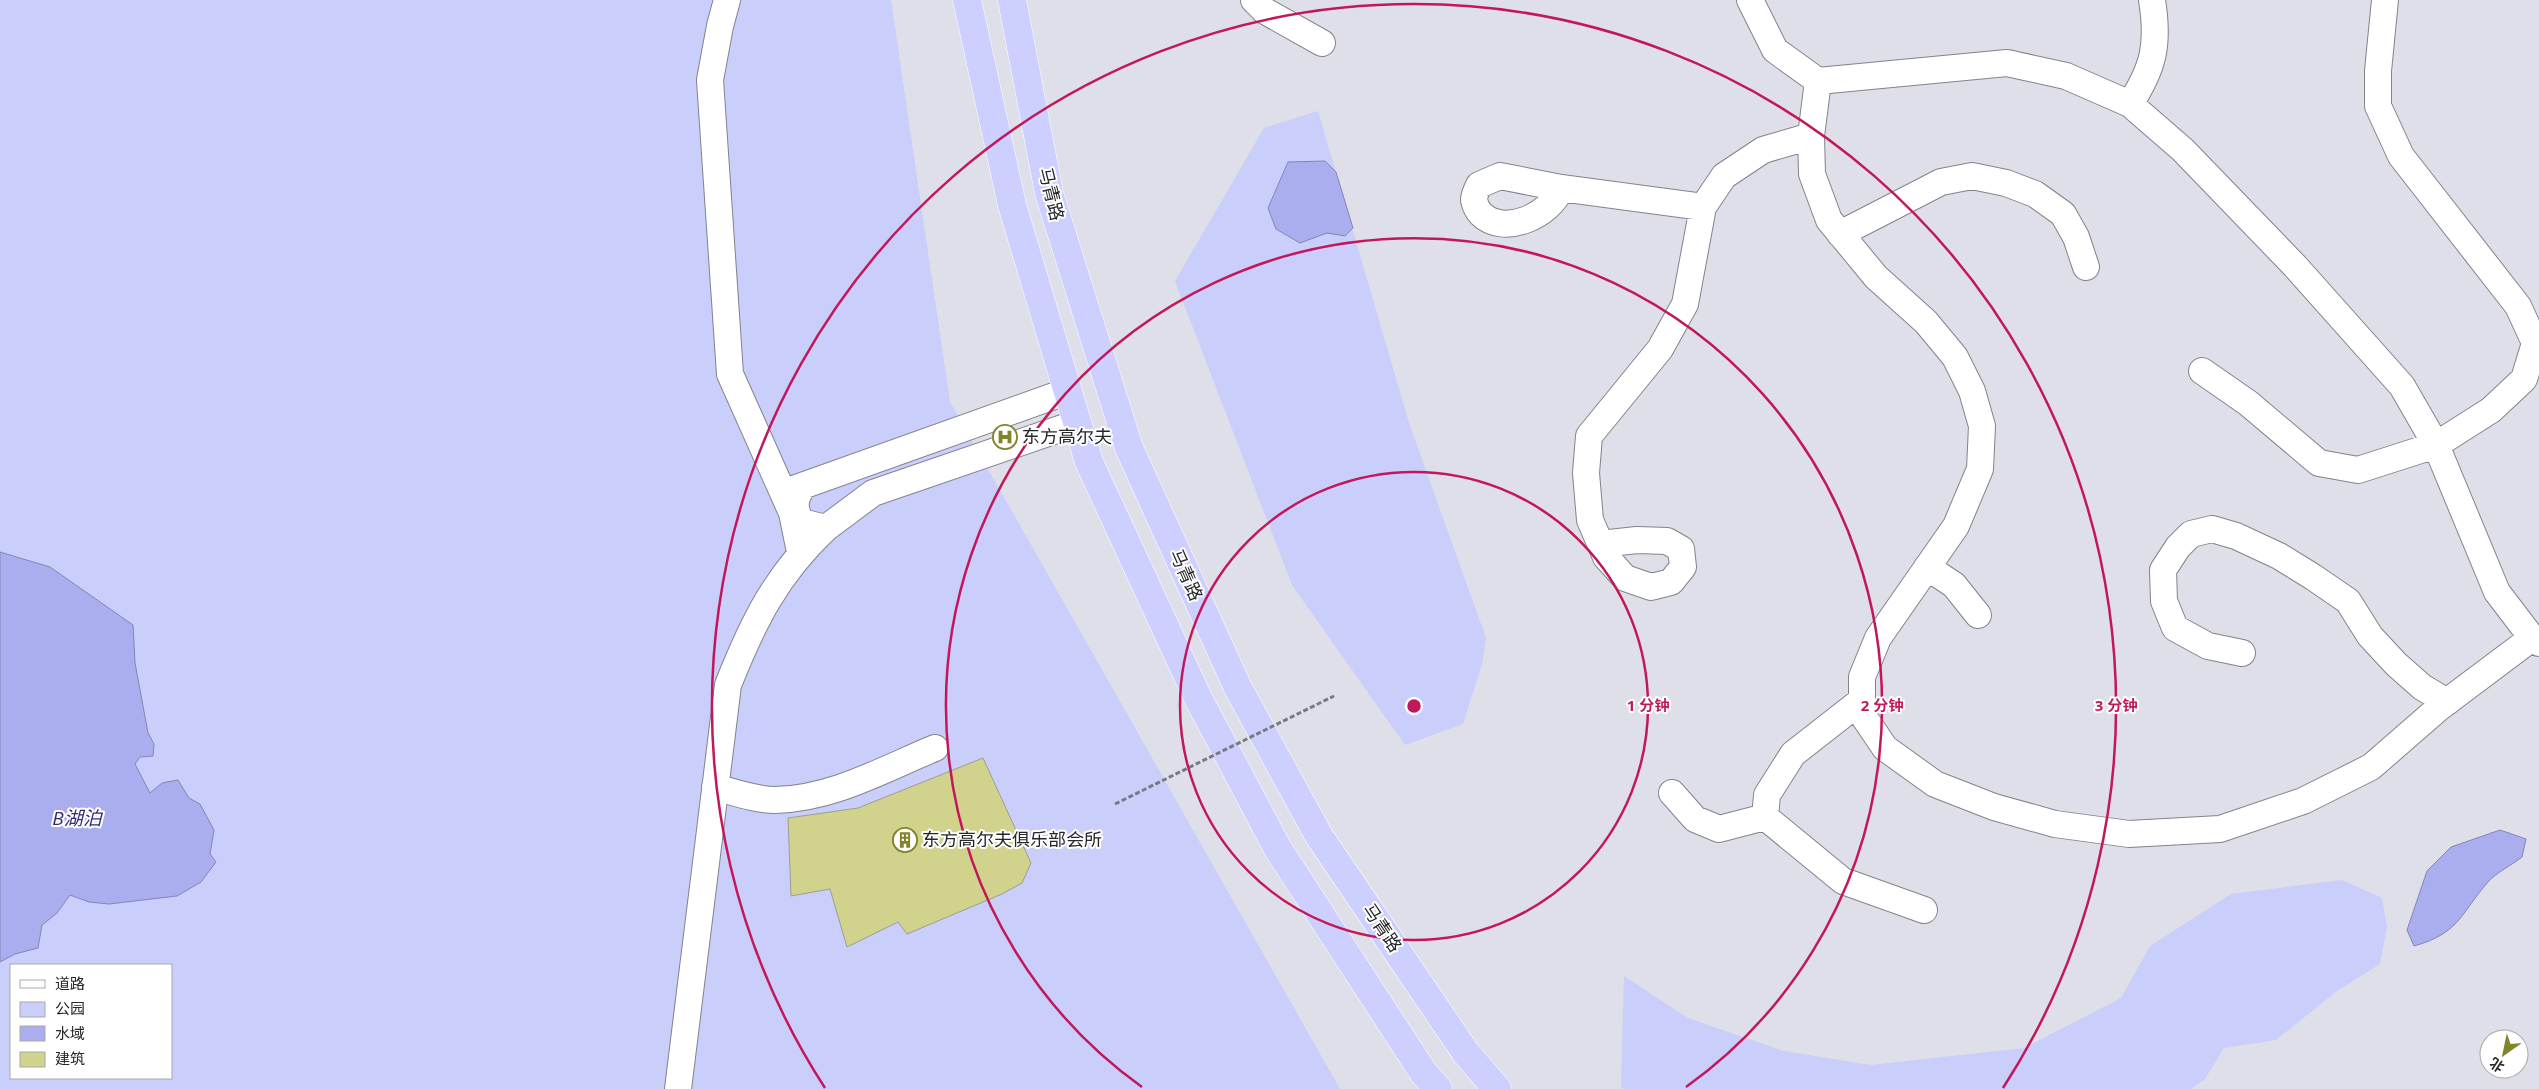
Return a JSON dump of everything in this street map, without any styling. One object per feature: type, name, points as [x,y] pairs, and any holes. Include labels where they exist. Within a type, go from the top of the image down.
[{"type":"highway","points":[[967,0],[1012,205],[1089,462],[1198,698],[1278,849],[1423,1072],[1438,1089]]},
{"type":"highway","name":"马青路","points":[[1012,0],[1049,194],[1133,457],[1238,688],[1319,836],[1466,1052],[1497,1089]]},
{"type":"lane","points":[[727,0],[710,80],[730,374],[794,489],[796,496],[794,508],[801,522],[826,528]]},
{"type":"lane","points":[[1254,0],[1265,10],[1322,43]]},
{"type":"lane","points":[[1750,0],[1775,50],[1818,81],[2007,63],[2066,76],[2130,104],[2184,150],[2295,266],[2402,386],[2436,445],[2497,592],[2536,640],[2447,702],[2371,767],[2303,801],[2220,828],[2129,834],[2055,824],[1994,808],[1935,784],[1885,748],[1862,714],[1862,677],[1878,638],[1956,526],[1980,469],[1982,426],[1972,391],[1955,357],[1926,322],[1876,277],[1828,220],[1812,174],[1812,136],[1818,81]]},
{"type":"lane","points":[[2130,104],[2147,79],[2153,51],[2156,29],[2152,0]]},
{"type":"lane","points":[[2202,371],[2248,403],[2319,463],[2358,470],[2436,445],[2491,410],[2524,379],[2535,343],[2518,306],[2401,156],[2378,106],[2378,71],[2385,0]]},
{"type":"lane","points":[[1600,544],[1590,520],[1586,473],[1589,436],[1660,350],[1685,304],[1702,207],[1724,176],[1762,150],[1812,136]]},
{"type":"lane","points":[[1840,234],[1942,182],[1972,176],[2006,183],[2035,194],[2063,214],[2076,237],[2086,267]]},
{"type":"lane","points":[[1562,188],[1702,207]]},
{"type":"lane","points":[[794,489],[1068,391]]},
{"type":"lane","points":[[678,1089],[728,685],[748,633],[775,587],[800,552],[826,528],[873,494],[1077,423]]},
{"type":"lane","points":[[794,489],[792,513],[800,552]]},
{"type":"lane","points":[[2242,653],[2208,646],[2175,628],[2164,601],[2164,570],[2178,547],[2192,534],[2212,529],[2236,536],[2278,556],[2313,577],[2348,602],[2370,636],[2396,664],[2422,687],[2447,702]]},
{"type":"lane","points":[[1927,567],[1954,585],[1978,615]]},
{"type":"lane","points":[[1765,817],[1766,795],[1793,754],[1862,700]]},
{"type":"lane","points":[[715,787],[738,794],[774,800],[825,794],[935,748]]},
{"type":"lane","points":[[1672,793],[1695,819],[1719,829],[1765,817]]},
{"type":"lane","points":[[1765,817],[1843,881],[1924,910]]},
{"type":"path","points":[[1115,804],[1334,696]]},
{"type":"green space","points":[[0,0],[891,0],[950,402],[1340,1089],[0,1089]]},
{"type":"green space","points":[[1318,111],[1409,423],[1486,638],[1482,664],[1463,724],[1405,745],[1292,585],[1175,281],[1264,128]]},
{"type":"green space","points":[[2342,880],[2382,898],[2387,927],[2380,964],[2337,991],[2276,1040],[2224,1048],[2205,1079],[2191,1089],[1624,1089],[1621,1087],[1624,976],[1688,1018],[1784,1051],[1870,1065],[2024,1048],[2121,998],[2150,946],[2231,894]]},
{"type":"water","points":[[1325,161],[1336,172],[1353,228],[1345,236],[1327,233],[1300,243],[1276,229],[1268,208],[1288,162]]},
{"type":"water","name":"B湖泊","points":[[0,552],[50,567],[133,625],[135,663],[148,733],[154,744],[153,756],[140,757],[135,764],[150,793],[162,783],[178,780],[189,798],[200,804],[214,830],[210,854],[216,862],[201,882],[177,896],[109,904],[89,902],[70,895],[57,913],[42,925],[38,948],[15,954],[0,962]]},
{"type":"water","points":[[2500,830],[2526,839],[2522,857],[2488,882],[2458,921],[2450,928],[2429,941],[2414,946],[2407,930],[2427,871],[2451,847]]},
{"type":"building","name":"东方高尔夫俱乐部会所","points":[[983,758],[1031,863],[1022,883],[1002,894],[907,934],[898,922],[847,947],[830,889],[791,896],[788,818],[858,808]]},
{"type":"place","name":"东方高尔夫","points":[[1005,437]]},
{"type":"place","name":"东方高尔夫俱乐部会所","points":[[905,840]]}]
